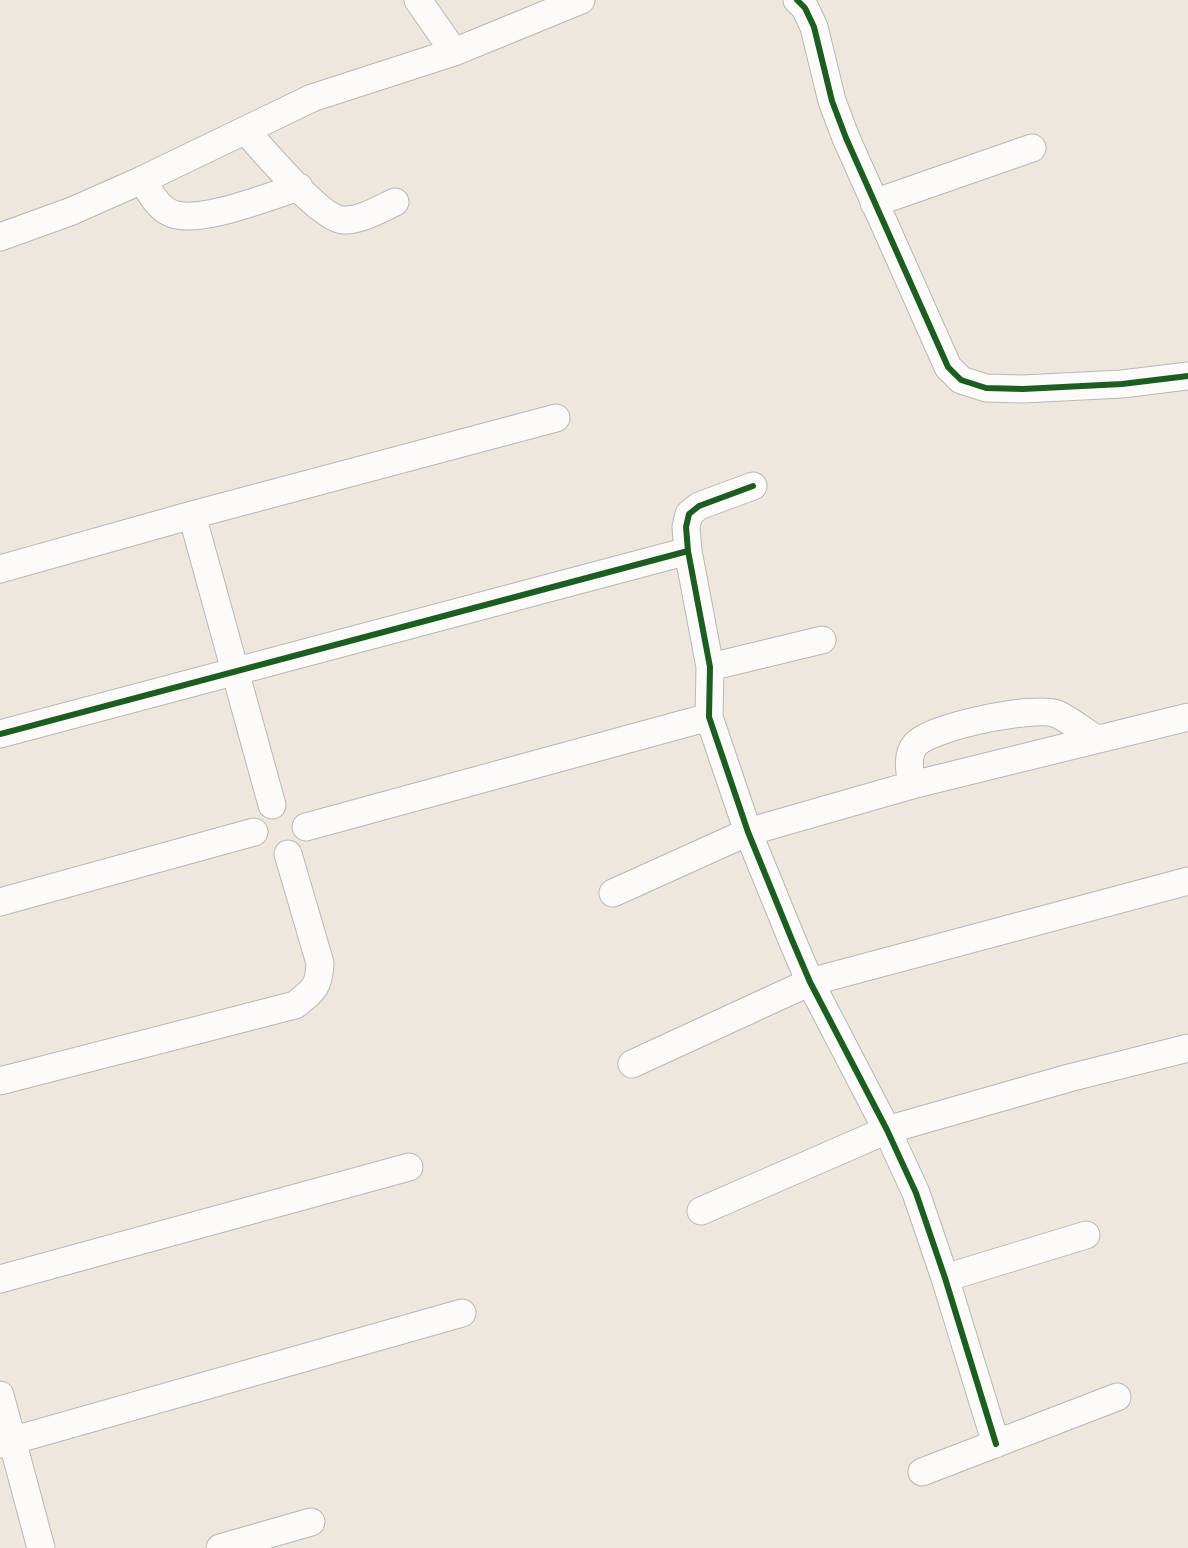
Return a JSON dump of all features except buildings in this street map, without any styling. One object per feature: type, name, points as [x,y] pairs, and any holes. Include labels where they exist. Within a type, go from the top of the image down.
[{"type":"street","points":[[418,0],[454,52]]},
{"type":"street","points":[[0,237],[72,211],[142,180],[312,98],[454,52],[531,9],[580,0]]},
{"type":"street","points":[[797,0],[805,8],[814,27],[832,101],[874,203],[948,367],[961,380],[986,388],[1023,389],[1122,384],[1188,376]]},
{"type":"street","points":[[246,131],[325,212],[340,220],[352,220],[395,202]]},
{"type":"street","points":[[874,203],[1032,148]]},
{"type":"street","points":[[142,180],[160,207],[172,214],[187,216],[207,215],[299,187]]},
{"type":"street","points":[[0,569],[556,418]]},
{"type":"street","points":[[753,486],[699,507],[689,514],[686,527],[688,551],[710,667],[709,717],[748,832],[810,982],[887,1130],[916,1193],[945,1278],[996,1444]]},
{"type":"street","points":[[192,515],[272,805]]},
{"type":"street","points":[[0,734],[688,551]]},
{"type":"street","points":[[710,667],[822,640]]},
{"type":"street","points":[[912,786],[909,759],[914,746],[924,736],[1000,715],[1033,711],[1056,714],[1096,740]]},
{"type":"street","points":[[306,827],[709,717]]},
{"type":"street","points":[[613,892],[748,832],[912,786],[1188,717]]},
{"type":"street","points":[[283,804],[294,808],[302,816],[306,827],[304,838],[298,848],[288,854],[276,855],[266,852],[258,843],[254,832],[255,821],[261,811],[272,805],[283,804]]},
{"type":"street","points":[[0,902],[254,832]]},
{"type":"street","points":[[0,1081],[295,1005],[309,994],[320,981],[320,963],[288,854]]},
{"type":"street","points":[[632,1064],[810,982],[1188,881]]},
{"type":"street","points":[[701,1211],[887,1130],[1069,1078],[1188,1048]]},
{"type":"street","points":[[0,1279],[409,1167]]},
{"type":"street","points":[[945,1278],[1086,1235]]},
{"type":"street","points":[[6,1443],[462,1313]]},
{"type":"street","points":[[0,1395],[6,1443],[41,1548]]},
{"type":"street","points":[[922,1472],[1117,1397]]},
{"type":"street","points":[[220,1548],[310,1522]]},
{"type":"cycle path","points":[[797,0],[805,8],[814,27],[832,101],[846,138],[948,367],[961,380],[986,388],[1023,389],[1122,384],[1188,376]]},
{"type":"cycle path","points":[[753,486],[699,506],[689,514],[686,527],[688,551],[710,667],[709,717],[748,832],[810,982],[887,1130],[916,1193],[945,1278],[996,1444]]},
{"type":"cycle path","points":[[0,734],[688,551]]}]
